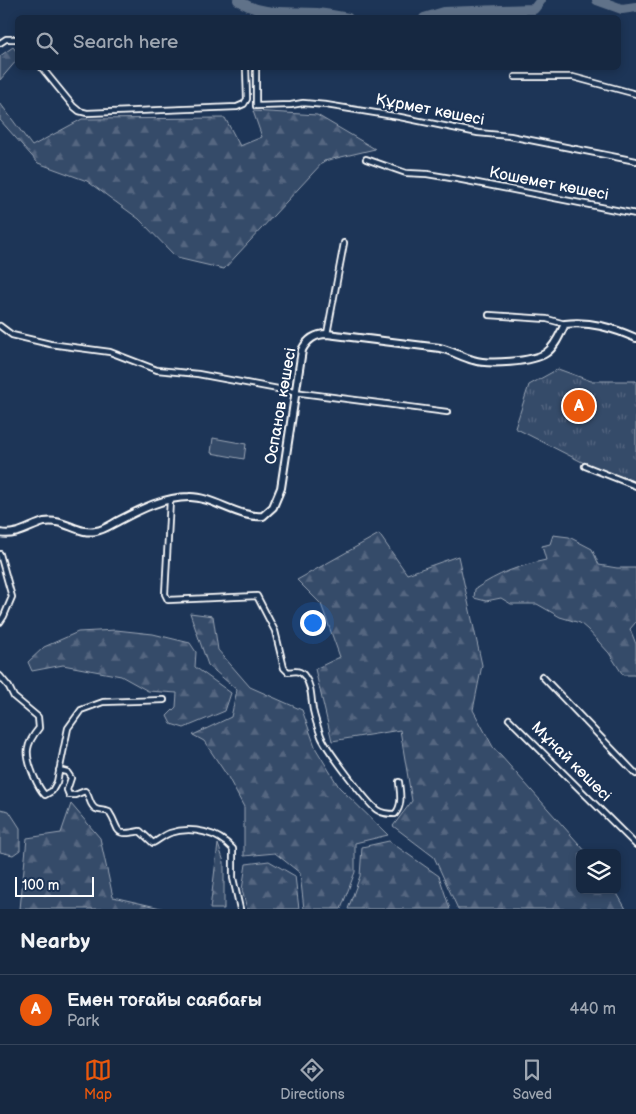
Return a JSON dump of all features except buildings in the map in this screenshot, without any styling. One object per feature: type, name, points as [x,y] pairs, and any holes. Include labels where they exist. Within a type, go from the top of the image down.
[{"type":"street","points":[[0,42],[6,39],[15,39]]},
{"type":"street","points":[[44,70],[73,106],[79,111],[87,113],[237,107],[244,104],[247,99],[246,70]]},
{"type":"street","name":"Құрмет көшесі","points":[[256,70],[256,106],[303,103],[336,106],[478,133],[510,136],[636,162]]},
{"type":"street","points":[[515,77],[573,77],[636,94]]},
{"type":"street","name":"Кошемет көшесі","points":[[366,159],[406,173],[457,179],[636,214]]},
{"type":"street","points":[[344,243],[327,334],[440,348],[454,351],[475,361],[500,363],[535,357],[548,352],[555,344],[565,324]]},
{"type":"street","points":[[489,315],[547,319],[565,324],[587,323],[614,328],[636,338]]},
{"type":"street","points":[[0,326],[12,335],[50,344],[110,352],[156,370],[198,374],[294,392],[447,412]]},
{"type":"street","name":"Оспанов көшесі","points":[[0,533],[18,532],[54,521],[86,532],[98,531],[137,511],[160,502],[189,497],[201,498],[250,515],[263,516],[273,506],[281,488],[294,392],[302,350],[306,343],[318,334],[327,334]]},
{"type":"street","points":[[585,466],[636,486]]},
{"type":"street","points":[[170,500],[165,594],[168,600],[257,596],[275,631],[284,668],[288,672],[299,671],[305,675],[309,685],[313,711],[322,738],[329,750],[369,802],[378,810],[388,814],[395,814],[400,809],[398,782]]},
{"type":"street","points":[[0,554],[12,597],[0,622]]},
{"type":"street","points":[[0,676],[14,697],[38,717],[39,728],[30,741],[27,758],[40,790],[45,795],[52,791],[57,782],[68,728],[81,710],[103,702],[164,700]]},
{"type":"street","points":[[542,676],[636,774]]},
{"type":"street","name":"Мұнай көшесі","points":[[509,719],[636,845]]},
{"type":"street","points":[[59,770],[67,772],[71,778],[68,790],[69,795],[85,791],[89,794],[92,805],[96,809],[109,812],[119,832],[128,834],[140,832],[153,842],[168,834],[181,831],[201,831],[218,836],[228,843],[233,848],[233,878],[240,909]]},
{"type":"green space","points":[[13,47],[15,50],[15,62],[0,80],[0,56]]},
{"type":"green space","points":[[0,103],[32,146],[82,119],[225,118],[240,146],[262,137],[253,111],[317,115],[375,149],[324,161],[224,269],[177,258],[139,219],[87,181],[38,163],[0,120]]},
{"type":"green space","points":[[558,369],[591,381],[636,381],[636,482],[584,463],[515,428],[529,385]]},
{"type":"green space","points":[[213,438],[246,444],[244,459],[211,453]]},
{"type":"green space","points":[[379,534],[407,574],[458,556],[482,665],[473,710],[493,747],[583,849],[576,849],[576,894],[617,894],[626,909],[458,909],[434,857],[393,826],[412,801],[400,730],[332,741],[315,669],[340,657],[321,604],[297,580]]},
{"type":"green space","points":[[553,535],[569,537],[592,549],[599,565],[617,568],[636,568],[636,622],[630,629],[636,644],[636,677],[634,675],[623,675],[609,653],[580,623],[560,617],[537,604],[511,604],[501,598],[486,601],[474,598],[475,589],[501,574],[546,560],[542,546],[550,544]]},
{"type":"green space","points":[[190,613],[213,616],[218,650],[250,687],[302,710],[316,749],[339,787],[388,835],[355,843],[355,872],[341,909],[304,909],[300,873],[275,853],[244,856],[244,807],[228,777],[204,741],[193,735],[231,717],[237,690],[208,665]]},
{"type":"green space","points":[[116,630],[153,634],[190,643],[196,652],[195,667],[231,693],[225,711],[184,728],[171,724],[167,716],[176,707],[177,693],[148,691],[121,676],[63,665],[32,671],[28,662],[44,647],[78,632]]},
{"type":"green space","points":[[71,804],[100,838],[113,897],[165,909],[20,909],[27,838],[61,833]]},
{"type":"green space","points":[[0,809],[9,811],[20,828],[20,850],[13,855],[0,852]]},
{"type":"green space","points":[[389,841],[439,876],[450,909],[348,909],[360,876],[362,847]]},
{"type":"green space","points":[[218,844],[224,862],[224,909],[210,909]]},
{"type":"green space","points":[[269,861],[295,876],[299,909],[247,909],[242,890],[246,864]]},
{"type":"waterway","points":[[238,0],[256,9],[266,11],[334,15]]},
{"type":"waterway","points":[[434,15],[444,12],[534,9],[541,0]]},
{"type":"waterway","points":[[597,0],[622,9],[636,7]]},
{"type":"place","name":"Емен тоғайы саябағы","points":[[579,406]]}]
